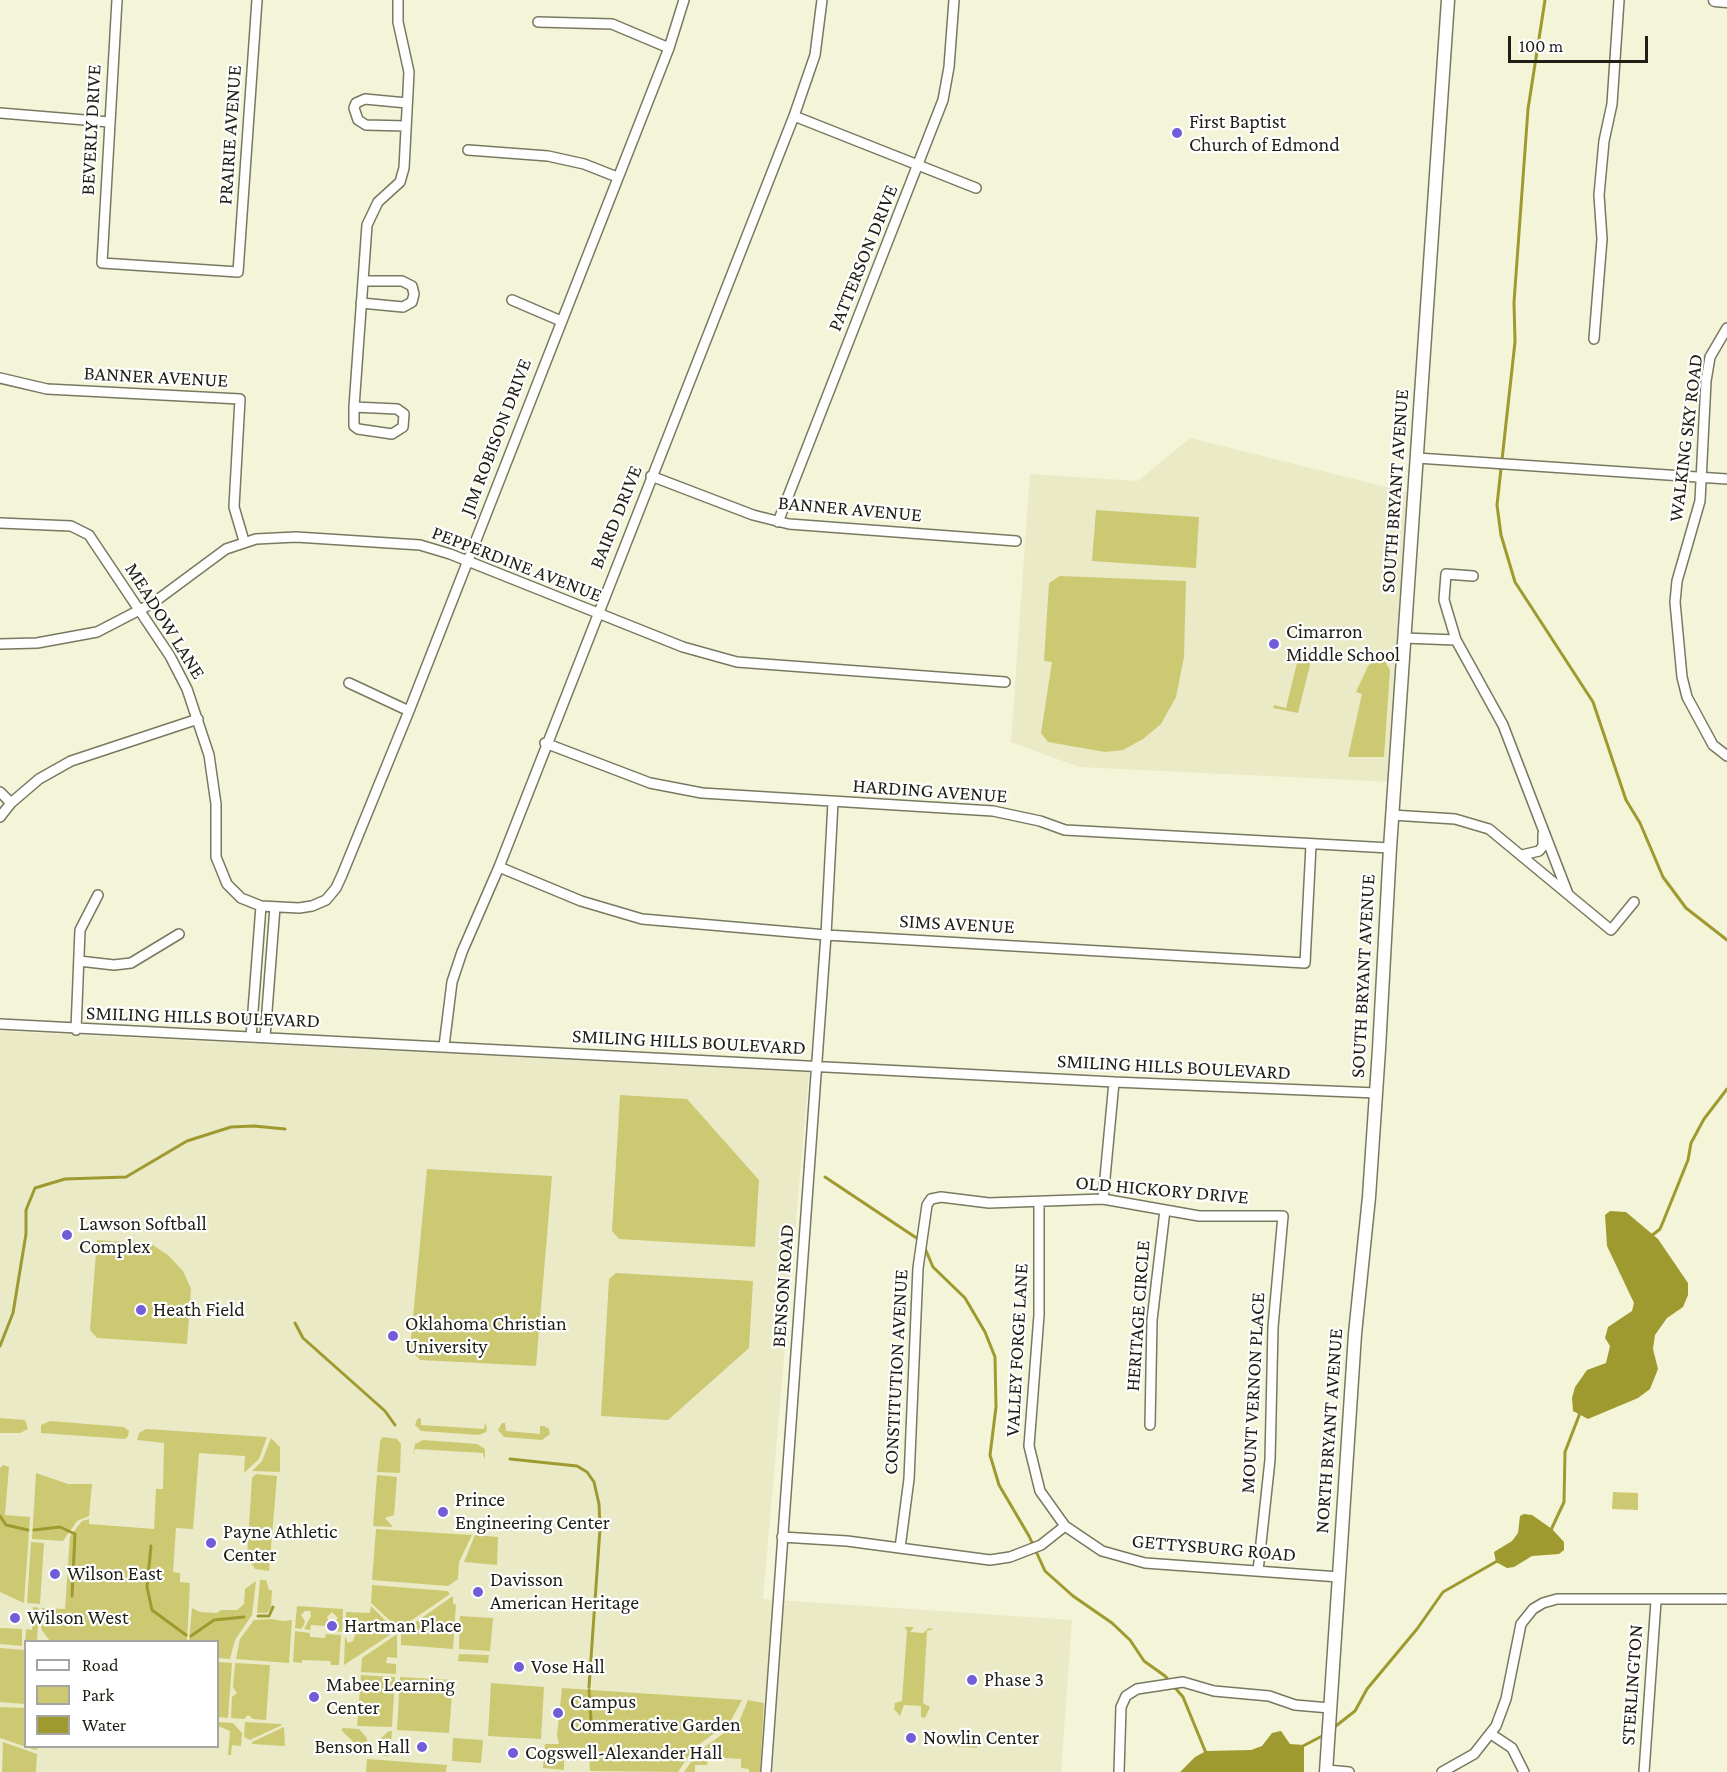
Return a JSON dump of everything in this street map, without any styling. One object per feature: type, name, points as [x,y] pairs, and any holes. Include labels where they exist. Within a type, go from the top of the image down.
[{"type":"street","name":"BEVERLY DRIVE","points":[[102,263],[117,0]]},
{"type":"street","name":"PRAIRIE AVENUE","points":[[102,263],[238,272],[257,0]]},
{"type":"street","name":"JIM ROBISON DRIVE","points":[[261,906],[312,906],[326,900],[336,888],[409,711],[669,48],[684,0]]},
{"type":"street","name":"BAIRD DRIVE","points":[[444,1046],[452,982],[462,952],[499,867],[545,743],[794,116],[815,55],[822,0]]},
{"type":"street","name":"PATTERSON DRIVE","points":[[778,522],[919,165],[946,85],[954,0]]},
{"type":"street","name":"SOUTH BRYANT AVENUE","points":[[1376,1093],[1392,815],[1448,0]]},
{"type":"street","points":[[1594,339],[1602,239],[1599,195],[1604,141],[1612,104],[1619,0]]},
{"type":"street","points":[[1715,0],[1727,1]]},
{"type":"street","points":[[354,407],[397,409],[404,414],[404,428],[392,434],[358,429],[354,426],[354,407],[367,225],[378,202],[400,182],[404,168],[409,72],[398,22],[399,2]]},
{"type":"street","points":[[538,22],[612,24],[669,48]]},
{"type":"street","points":[[406,126],[366,125],[358,120],[354,108],[356,103],[365,99],[407,104]]},
{"type":"street","points":[[0,114],[109,122]]},
{"type":"street","points":[[794,116],[976,188]]},
{"type":"street","points":[[468,150],[548,156],[584,164],[617,177]]},
{"type":"street","points":[[361,303],[403,307],[412,302],[414,294],[412,286],[402,281],[363,281]]},
{"type":"street","points":[[512,300],[561,321]]},
{"type":"street","name":"WALKING SKY ROAD","points":[[1727,328],[1710,357],[1696,522],[1682,562],[1675,602],[1682,677],[1688,697],[1713,745],[1727,756]]},
{"type":"street","name":"BANNER AVENUE","points":[[0,378],[47,388],[240,399],[234,507],[244,541]]},
{"type":"street","points":[[1417,458],[1727,479]]},
{"type":"street","name":"BANNER AVENUE","points":[[651,476],[753,515],[778,522],[1016,541]]},
{"type":"street","name":"MEADOW LANE","points":[[0,522],[70,526],[89,535],[170,656],[198,719],[209,755],[216,804],[216,856],[221,874],[234,892],[261,906]]},
{"type":"street","name":"PEPPERDINE AVENUE","points":[[0,644],[37,643],[96,632],[140,611],[180,585],[216,555],[244,541],[268,537],[296,537],[408,543],[466,561],[683,647],[737,662],[1005,682]]},
{"type":"street","points":[[1473,576],[1446,573],[1444,600],[1456,640],[1503,725],[1568,894]]},
{"type":"street","points":[[1404,638],[1456,640]]},
{"type":"street","points":[[349,683],[409,711]]},
{"type":"street","points":[[0,817],[39,779],[71,761],[198,719]]},
{"type":"street","name":"HARDING AVENUE","points":[[545,743],[650,783],[673,788],[833,802],[993,811],[1040,821],[1065,830],[1390,848]]},
{"type":"street","points":[[0,792],[12,803]]},
{"type":"street","name":"BENSON ROAD","points":[[766,1772],[826,935],[833,802]]},
{"type":"street","points":[[1392,815],[1473,823],[1489,829],[1611,930],[1634,902]]},
{"type":"street","points":[[1522,855],[1539,851],[1543,846],[1543,830]]},
{"type":"street","name":"SIMS AVENUE","points":[[499,867],[581,901],[642,919],[826,935],[1305,963],[1311,845]]},
{"type":"street","points":[[76,1030],[82,924],[98,895]]},
{"type":"street","points":[[250,1037],[261,906]]},
{"type":"street","points":[[265,1037],[275,907]]},
{"type":"street","points":[[79,961],[114,965],[131,963],[179,934]]},
{"type":"street","name":"SMILING HILLS BOULEVARD","points":[[0,1024],[76,1030],[265,1037],[816,1067],[1376,1093]]},
{"type":"street","points":[[1103,1199],[1114,1082]]},
{"type":"street","name":"NORTH BRYANT AVENUE","points":[[1327,1771],[1355,1334],[1376,1093]]},
{"type":"street","name":"OLD HICKORY DRIVE","points":[[931,1199],[941,1197],[989,1203],[1103,1199],[1165,1210],[1234,1218],[1283,1216]]},
{"type":"street","name":"CONSTITUTION AVENUE","points":[[900,1548],[910,1469],[918,1268],[924,1212],[931,1199]]},
{"type":"street","name":"VALLEY FORGE LANE","points":[[1039,1202],[1040,1296],[1029,1446],[1040,1491],[1065,1526]]},
{"type":"street","name":"HERITAGE CIRCLE","points":[[1149,1425],[1152,1320],[1165,1210]]},
{"type":"street","name":"MOUNT VERNON PLACE","points":[[1258,1571],[1270,1460],[1273,1327],[1283,1216]]},
{"type":"street","points":[[782,1537],[900,1548],[990,1560],[1010,1557],[1041,1545],[1065,1526]]},
{"type":"street","name":"GETTYSBURG ROAD","points":[[1065,1526],[1102,1551],[1130,1560],[1339,1577]]},
{"type":"street","points":[[1442,1772],[1474,1754],[1491,1734],[1506,1699],[1521,1624],[1533,1609],[1557,1599],[1656,1601],[1727,1599]]},
{"type":"street","name":"STERLINGTON","points":[[1644,1772],[1656,1601]]},
{"type":"street","points":[[1119,1772],[1121,1707],[1126,1696],[1137,1689],[1183,1682],[1228,1693],[1269,1696],[1310,1707],[1330,1708]]},
{"type":"street","points":[[1491,1734],[1512,1748],[1524,1772]]},
{"type":"street","points":[[1327,1771],[1349,1772]]},
{"type":"shaded area","points":[[1190,438],[1414,494],[1394,782],[1079,767],[1011,742],[1030,474],[1138,481]]},
{"type":"shaded area","name":"Oklahoma Christian University","points":[[0,1031],[809,1072],[763,1599],[1072,1620],[1061,1772],[0,1772]]},
{"type":"green space","points":[[1096,510],[1199,517],[1196,568],[1092,561]]},
{"type":"green space","points":[[1060,576],[1186,581],[1184,657],[1176,697],[1161,724],[1143,739],[1123,750],[1105,752],[1048,742],[1041,733],[1052,662],[1044,661],[1049,583]]},
{"type":"green space","points":[[1377,658],[1383,658],[1390,670],[1384,757],[1348,757],[1362,694],[1356,692],[1368,666]]},
{"type":"green space","points":[[1298,659],[1309,661],[1310,665],[1298,713],[1273,708],[1274,705],[1286,708]]},
{"type":"green space","points":[[620,1095],[687,1099],[759,1180],[755,1247],[619,1239],[612,1231]]},
{"type":"green space","points":[[427,1169],[552,1176],[536,1366],[420,1360],[410,1349]]},
{"type":"green space","name":"Heath Field","points":[[97,1240],[151,1244],[168,1255],[183,1271],[191,1289],[187,1344],[97,1338],[90,1330]]},
{"type":"green space","points":[[616,1273],[753,1281],[749,1348],[668,1420],[601,1416],[609,1279]]},
{"type":"green space","points":[[0,1418],[25,1420],[28,1429],[20,1433],[0,1433]]},
{"type":"green space","points":[[421,1418],[421,1425],[484,1429],[485,1422],[487,1428],[486,1432],[479,1435],[421,1431],[415,1425],[417,1419]]},
{"type":"green space","points":[[50,1421],[124,1427],[129,1431],[125,1439],[41,1433],[41,1425]]},
{"type":"green space","points":[[502,1423],[505,1423],[506,1431],[540,1434],[540,1426],[544,1426],[549,1429],[550,1434],[542,1440],[504,1437],[498,1430]]},
{"type":"green space","points":[[146,1429],[267,1437],[259,1459],[244,1473],[245,1456],[199,1453],[193,1529],[176,1528],[173,1572],[180,1573],[180,1582],[190,1583],[187,1640],[49,1640],[41,1629],[42,1608],[65,1609],[70,1536],[82,1521],[89,1519],[89,1524],[154,1529],[156,1489],[163,1489],[164,1443],[137,1440],[139,1433]]},
{"type":"green space","points":[[383,1437],[397,1439],[401,1444],[400,1473],[377,1472],[380,1441]]},
{"type":"green space","points":[[271,1438],[280,1447],[280,1472],[252,1471],[262,1461]]},
{"type":"green space","points":[[423,1440],[477,1444],[485,1449],[485,1460],[483,1453],[415,1449],[413,1456],[415,1444]]},
{"type":"green space","points":[[3,1465],[9,1467],[5,1515],[30,1517],[24,1603],[0,1592],[0,1468]]},
{"type":"green space","points":[[36,1473],[68,1484],[92,1484],[89,1516],[77,1521],[63,1541],[32,1539]]},
{"type":"green space","points":[[256,1474],[277,1476],[269,1571],[255,1569],[247,1557],[252,1478]]},
{"type":"green space","points":[[377,1475],[397,1477],[394,1515],[385,1518],[393,1527],[373,1526]]},
{"type":"green space","points":[[1613,1492],[1638,1493],[1638,1510],[1612,1509]]},
{"type":"green space","points":[[376,1529],[472,1535],[459,1562],[458,1579],[448,1586],[372,1580]]},
{"type":"green space","points":[[475,1535],[498,1537],[497,1565],[464,1562]]},
{"type":"green space","points":[[31,1542],[44,1543],[40,1604],[27,1603]]},
{"type":"green space","points":[[260,1580],[266,1580],[269,1590],[272,1590],[271,1608],[267,1613],[257,1613]]},
{"type":"green space","points":[[256,1581],[252,1615],[235,1640],[230,1659],[219,1658],[219,1640],[189,1640],[192,1608],[200,1612],[217,1613],[221,1610],[237,1610],[244,1604],[245,1589]]},
{"type":"green space","points":[[372,1585],[447,1591],[450,1594],[399,1629],[371,1603]]},
{"type":"green space","points":[[453,1596],[453,1603],[456,1605],[453,1649],[401,1645],[401,1632]]},
{"type":"green space","points":[[297,1606],[343,1609],[342,1632],[335,1631],[333,1623],[338,1618],[332,1612],[327,1617],[332,1631],[326,1631],[326,1626],[311,1625],[310,1630],[304,1629],[311,1616],[310,1611],[305,1611],[301,1615],[305,1621],[301,1629],[295,1628]]},
{"type":"green space","points":[[371,1606],[396,1631],[344,1665],[345,1636],[348,1643],[353,1641],[355,1635],[351,1625],[347,1626],[345,1632],[346,1612],[370,1613]]},
{"type":"green space","points":[[33,1607],[39,1608],[37,1640],[25,1640],[26,1629],[32,1630]]},
{"type":"green space","points":[[460,1616],[493,1618],[490,1651],[459,1649]]},
{"type":"green space","points":[[254,1620],[292,1620],[289,1663],[236,1659],[240,1639]]},
{"type":"green space","points":[[904,1627],[914,1627],[910,1632],[923,1633],[929,1628],[934,1629],[927,1631],[923,1703],[930,1707],[925,1718],[921,1717],[921,1706],[904,1705],[900,1716],[894,1709],[895,1703],[902,1701],[907,1630]]},
{"type":"green space","points":[[0,1628],[22,1629],[22,1646],[0,1644]]},
{"type":"green space","points":[[295,1631],[310,1633],[310,1637],[325,1638],[326,1634],[341,1635],[339,1665],[331,1665],[330,1661],[293,1662]]},
{"type":"green space","points":[[397,1634],[397,1658],[387,1657],[386,1663],[396,1664],[396,1674],[361,1672],[362,1658]]},
{"type":"green space","points":[[0,1648],[24,1650],[24,1704],[0,1702]]},
{"type":"green space","points":[[459,1654],[489,1655],[488,1663],[458,1661]]},
{"type":"green space","points":[[219,1662],[232,1663],[228,1718],[219,1717]]},
{"type":"green space","points":[[235,1663],[270,1665],[266,1720],[253,1719],[248,1715],[244,1719],[231,1718],[232,1697],[237,1693],[233,1687]]},
{"type":"green space","points":[[361,1675],[395,1677],[392,1727],[357,1726]]},
{"type":"green space","points":[[400,1677],[453,1680],[449,1733],[397,1730]]},
{"type":"green space","points":[[491,1683],[544,1687],[541,1739],[488,1736]]},
{"type":"green space","points":[[562,1688],[742,1700],[730,1722],[694,1748],[678,1772],[590,1771],[589,1755],[564,1753],[564,1770],[543,1768],[545,1744],[559,1744],[557,1736]]},
{"type":"green space","points":[[748,1700],[764,1703],[760,1772],[749,1772],[749,1769],[741,1768],[741,1759],[708,1757],[707,1765],[695,1765],[695,1772],[684,1772],[698,1752],[739,1722]]},
{"type":"green space","points":[[0,1707],[24,1708],[24,1746],[0,1738]]},
{"type":"green space","points":[[219,1722],[233,1723],[242,1733],[241,1746],[232,1745],[231,1755],[228,1755],[230,1731],[219,1726]]},
{"type":"green space","points":[[245,1722],[282,1725],[250,1740],[244,1737]]},
{"type":"green space","points":[[284,1727],[285,1746],[252,1744],[252,1742]]},
{"type":"green space","points":[[343,1728],[359,1729],[367,1738],[367,1747],[362,1750],[341,1730]]},
{"type":"green space","points":[[392,1731],[390,1756],[384,1756],[379,1748],[380,1739]]},
{"type":"green space","points":[[953,1734],[977,1735],[977,1748],[952,1746]]},
{"type":"green space","points":[[453,1738],[483,1740],[481,1763],[452,1761]]},
{"type":"green space","points":[[3,1742],[37,1754],[36,1772],[2,1772]]},
{"type":"green space","points":[[367,1759],[447,1765],[446,1772],[366,1772]]},
{"type":"water","points":[[1610,1211],[1626,1212],[1658,1239],[1688,1283],[1688,1295],[1683,1307],[1667,1318],[1655,1335],[1653,1349],[1658,1369],[1650,1389],[1638,1398],[1588,1419],[1573,1411],[1572,1398],[1575,1387],[1587,1370],[1606,1363],[1610,1346],[1605,1338],[1608,1327],[1632,1311],[1634,1303],[1607,1246],[1605,1215]]},
{"type":"water","points":[[1532,1515],[1552,1529],[1564,1542],[1564,1550],[1559,1554],[1532,1556],[1514,1567],[1507,1568],[1496,1562],[1494,1552],[1512,1541],[1518,1533],[1520,1516]]},
{"type":"water","points":[[1281,1731],[1290,1744],[1304,1745],[1304,1772],[1180,1772],[1195,1757],[1206,1751],[1251,1750],[1262,1746],[1272,1733]]},
{"type":"waterway","points":[[1545,0],[1528,109],[1514,302],[1515,342],[1497,505],[1501,535],[1515,582],[1593,702],[1626,800],[1640,823],[1663,877],[1686,908],[1727,940]]},
{"type":"waterway","points":[[1650,1237],[1660,1229],[1688,1160],[1691,1143],[1704,1119],[1727,1089]]},
{"type":"waterway","points":[[0,1346],[13,1313],[26,1234],[26,1210],[35,1188],[65,1179],[126,1177],[187,1141],[231,1127],[254,1126],[285,1129]]},
{"type":"waterway","points":[[825,1177],[921,1241]]},
{"type":"waterway","points":[[924,1246],[933,1267],[965,1298],[985,1332],[995,1357],[996,1407],[990,1455],[999,1485],[1029,1536],[1045,1571],[1073,1596],[1112,1623],[1130,1640],[1144,1661],[1165,1676],[1183,1697],[1206,1753]]},
{"type":"waterway","points":[[295,1323],[303,1338],[385,1411],[395,1425]]},
{"type":"waterway","points":[[1551,1530],[1564,1502],[1565,1452],[1580,1413]]},
{"type":"waterway","points":[[510,1459],[577,1466],[587,1472],[594,1482],[599,1504],[600,1529],[589,1687]]},
{"type":"waterway","points":[[0,1516],[6,1525],[28,1530]]},
{"type":"waterway","points":[[34,1530],[60,1527],[75,1534],[72,1596]]},
{"type":"waterway","points":[[151,1546],[147,1587],[152,1610],[186,1635]]},
{"type":"waterway","points":[[1332,1729],[1355,1711],[1367,1689],[1417,1629],[1443,1592],[1499,1560]]},
{"type":"waterway","points":[[258,1616],[269,1616],[273,1607]]},
{"type":"waterway","points":[[191,1636],[214,1620],[244,1617]]},
{"type":"waterway","points":[[589,1690],[591,1720]]},
{"type":"waterway","points":[[1303,1746],[1324,1735]]},
{"type":"place","name":"First Baptist Church of Edmond","points":[[1177,133]]},
{"type":"place","name":"Cimarron Middle School","points":[[1274,644]]},
{"type":"place","name":"Lawson Softball Complex","points":[[67,1235]]},
{"type":"place","name":"Heath Field","points":[[141,1310]]},
{"type":"place","name":"Oklahoma Christian University","points":[[393,1336]]},
{"type":"place","name":"Prince Engineering Center","points":[[443,1512]]},
{"type":"place","name":"Payne Athletic Center","points":[[211,1543]]},
{"type":"place","name":"Wilson East","points":[[55,1574]]},
{"type":"place","name":"Davisson American Heritage","points":[[478,1592]]},
{"type":"place","name":"Wilson West","points":[[15,1618]]},
{"type":"place","name":"Hartman Place","points":[[332,1626]]},
{"type":"place","name":"Vose Hall","points":[[519,1667]]},
{"type":"place","name":"Phase 3","points":[[972,1680]]},
{"type":"place","name":"Mabee Learning Center","points":[[314,1697]]},
{"type":"place","name":"Campus Commerative Garden","points":[[558,1713]]},
{"type":"place","name":"Nowlin Center","points":[[911,1738]]},
{"type":"place","name":"Benson Hall","points":[[422,1747]]},
{"type":"place","name":"Cogswell-Alexander Hall","points":[[513,1753]]}]
